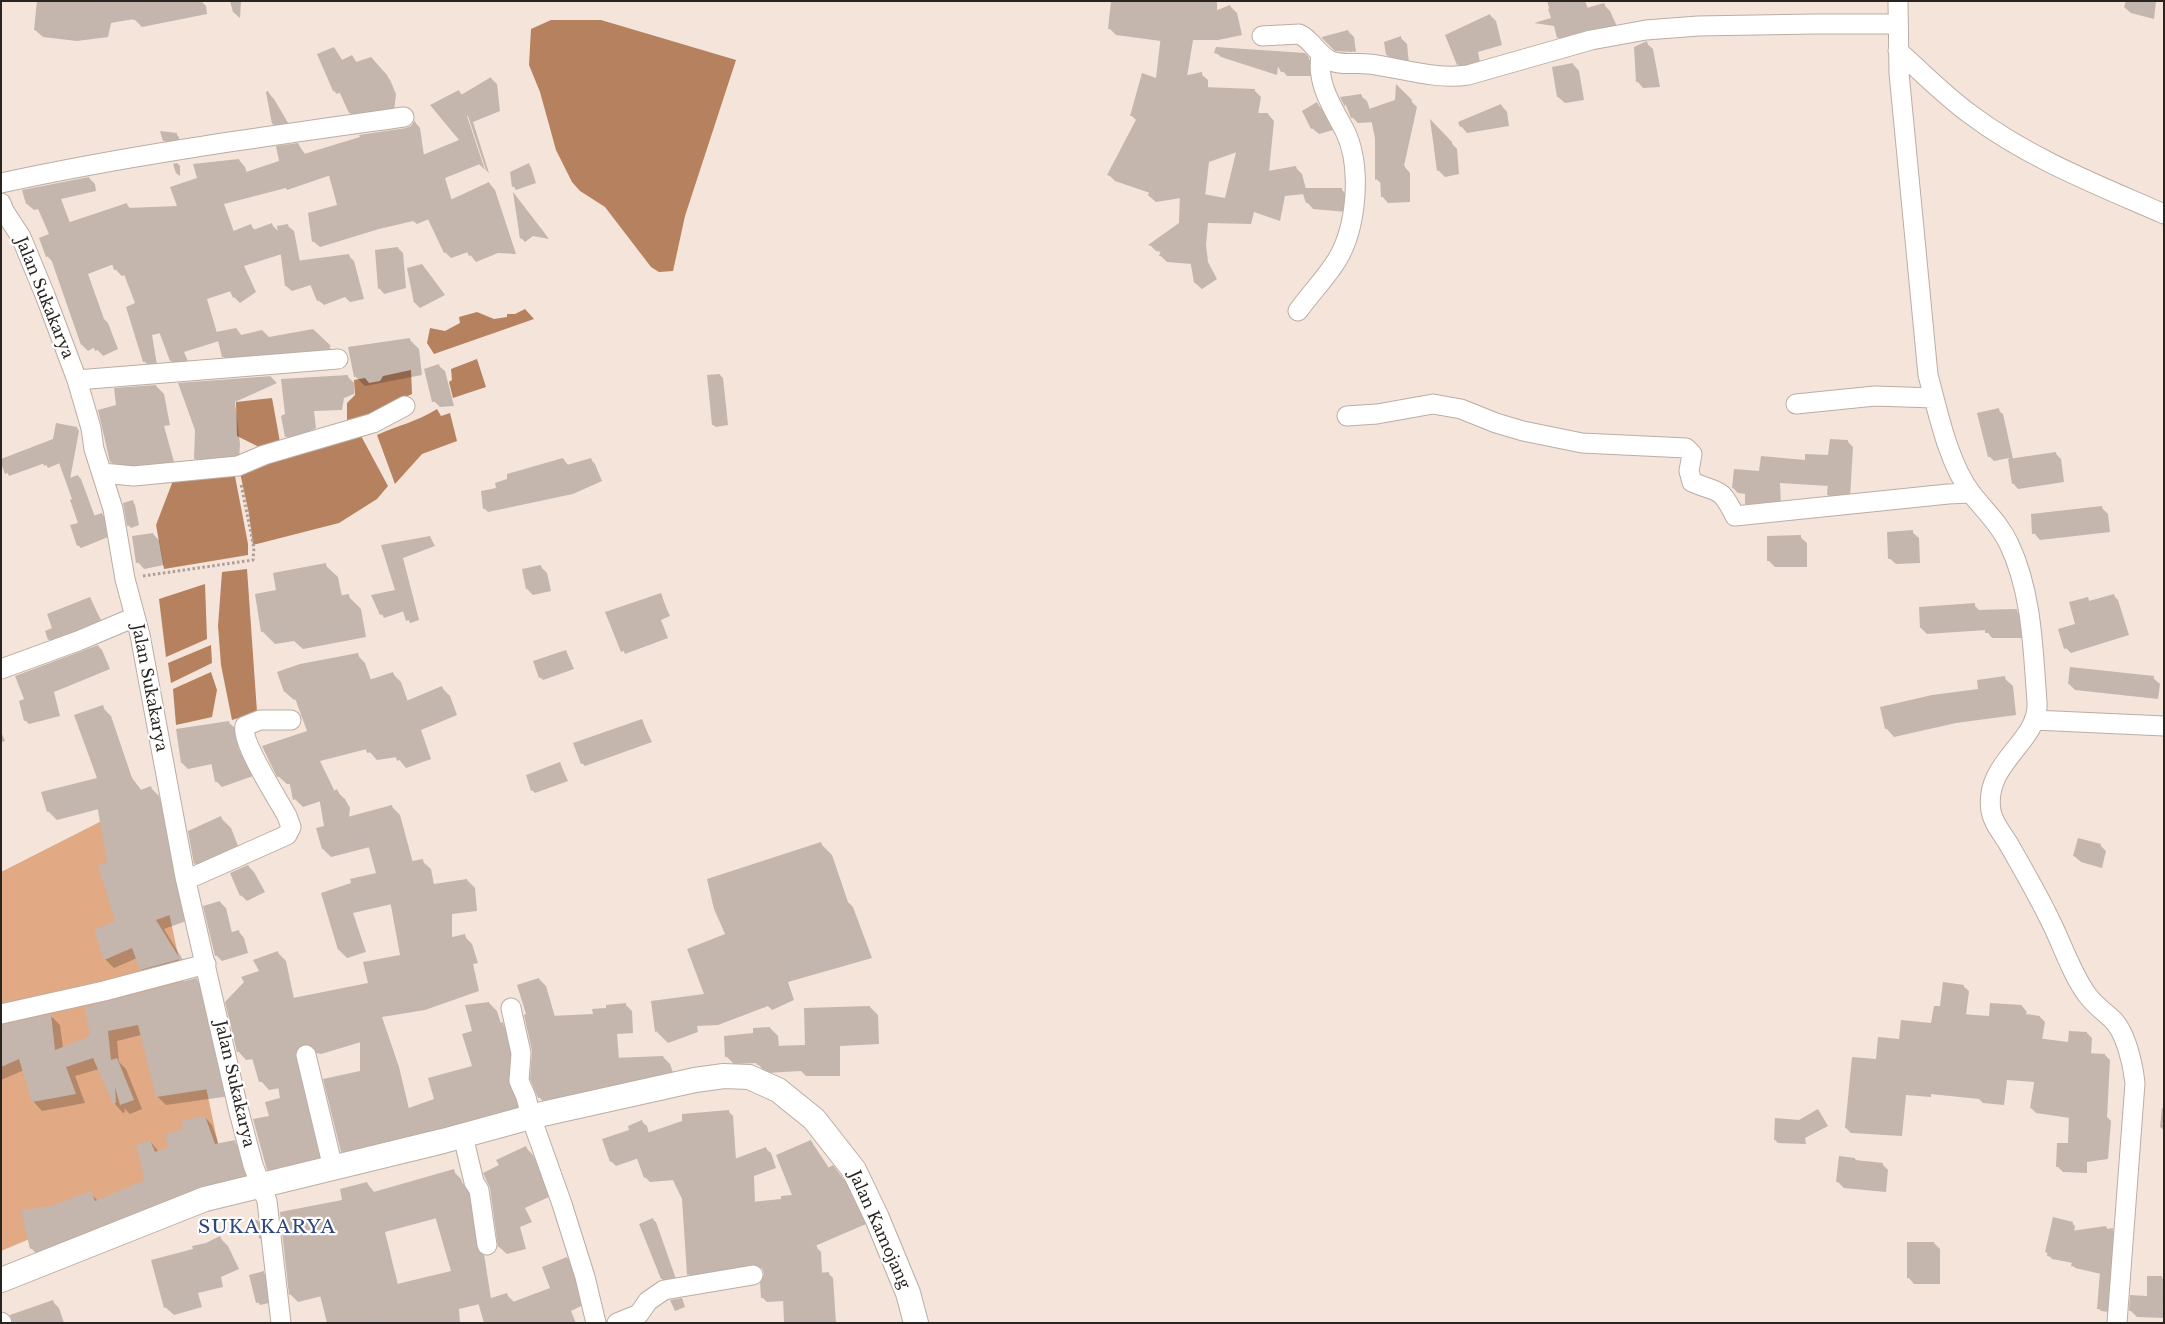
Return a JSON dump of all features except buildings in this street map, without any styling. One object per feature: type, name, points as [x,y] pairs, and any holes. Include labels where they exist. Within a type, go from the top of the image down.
[{"type":"main road","name":"Jalan Kamojang","points":[[1,1280],[205,1199],[462,1136],[531,1117],[695,1080],[724,1076],[749,1077],[778,1090],[814,1119],[854,1170],[908,1294],[916,1323]]},
{"type":"street","points":[[1898,1],[1898,51],[1921,316],[1928,375],[1956,465],[1971,494],[2002,530],[2009,544],[2025,589],[2032,638],[2037,706],[2034,720],[2002,765],[1993,784],[1992,812],[2051,922],[2078,981],[2088,996],[2118,1025],[2134,1069],[2135,1083],[2118,1323]]},
{"type":"street","points":[[1262,36],[1299,34],[1304,36],[1321,56],[1338,63],[1365,63],[1430,75],[1459,77],[1591,40],[1646,30],[1698,26],[1897,24]]},
{"type":"street","points":[[1898,51],[1970,114],[1999,134],[2036,155],[2164,214]]},
{"type":"street","points":[[1298,311],[1338,259],[1348,230],[1354,197],[1354,168],[1350,144],[1324,88],[1320,70],[1321,56]]},
{"type":"street","points":[[1,183],[56,171],[200,147],[404,117]]},
{"type":"street","name":"Jalan Sukakarya","points":[[1,203],[21,238],[46,295],[77,380],[113,509],[125,579],[140,634],[186,880],[238,1108],[260,1186],[267,1201],[281,1323]]},
{"type":"street","points":[[77,380],[338,359]]},
{"type":"street","points":[[1796,404],[1875,396],[1934,398]]},
{"type":"street","points":[[1347,416],[1377,414],[1433,404],[1461,410],[1524,431],[1582,443],[1686,448],[1692,454],[1689,471],[1692,482],[1721,492],[1735,516],[1948,494],[1971,494]]},
{"type":"street","points":[[102,473],[134,476],[238,466],[264,455],[373,423],[405,406]]},
{"type":"street","points":[[1,669],[78,641],[134,617]]},
{"type":"street","points":[[186,880],[287,835],[290,831],[287,816],[248,747],[244,731],[245,726],[260,720],[291,720]]},
{"type":"street","points":[[2034,720],[2164,726]]},
{"type":"street","points":[[1,1014],[104,991],[206,964]]},
{"type":"street","points":[[511,1008],[521,1053],[519,1081],[562,1204],[585,1277],[596,1323]]},
{"type":"street","points":[[306,1055],[333,1168]]},
{"type":"street","points":[[462,1136],[474,1182],[479,1190],[487,1245]]},
{"type":"street","points":[[617,1323],[639,1314],[648,1301],[664,1290],[754,1275]]},
{"type":"path","points":[[125,579],[253,560],[254,548],[238,466]]},
{"type":"shaded area","points":[[551,20],[601,20],[736,60],[685,216],[673,271],[659,272],[651,267],[605,207],[580,191],[572,182],[556,150],[540,92],[529,65],[531,29]]},
{"type":"shaded area","points":[[525,309],[534,319],[434,354],[427,343],[430,328],[445,331],[460,323],[459,317],[477,312],[494,319],[507,317],[507,314],[515,314]]},
{"type":"shaded area","points":[[477,359],[486,387],[453,398],[449,382],[452,380],[451,369]]},
{"type":"shaded area","points":[[411,370],[412,394],[381,408],[371,420],[347,425],[347,403],[355,395],[354,380],[365,378],[369,383],[380,381],[383,376]]},
{"type":"shaded area","points":[[272,398],[280,442],[259,447],[237,436],[236,402]]},
{"type":"shaded area","points":[[437,409],[441,416],[450,413],[457,441],[422,454],[395,484],[377,435]]},
{"type":"shaded area","points":[[360,434],[388,486],[377,499],[339,523],[253,545],[249,514],[239,468]]},
{"type":"shaded area","points":[[234,471],[248,544],[248,555],[164,569],[156,525],[174,478]]},
{"type":"shaded area","points":[[247,569],[257,712],[232,720],[221,665],[218,626],[222,572]]},
{"type":"shaded area","points":[[205,584],[207,639],[166,657],[159,599]]},
{"type":"shaded area","points":[[211,645],[212,663],[171,683],[168,663]]},
{"type":"shaded area","points":[[211,672],[217,690],[212,717],[176,725],[173,689]]},
{"type":"shaded area","points":[[145,799],[221,1158],[1,1251],[1,872]]},
{"type":"district","name":"SUKAKARYA","points":[[267,1228]]}]
